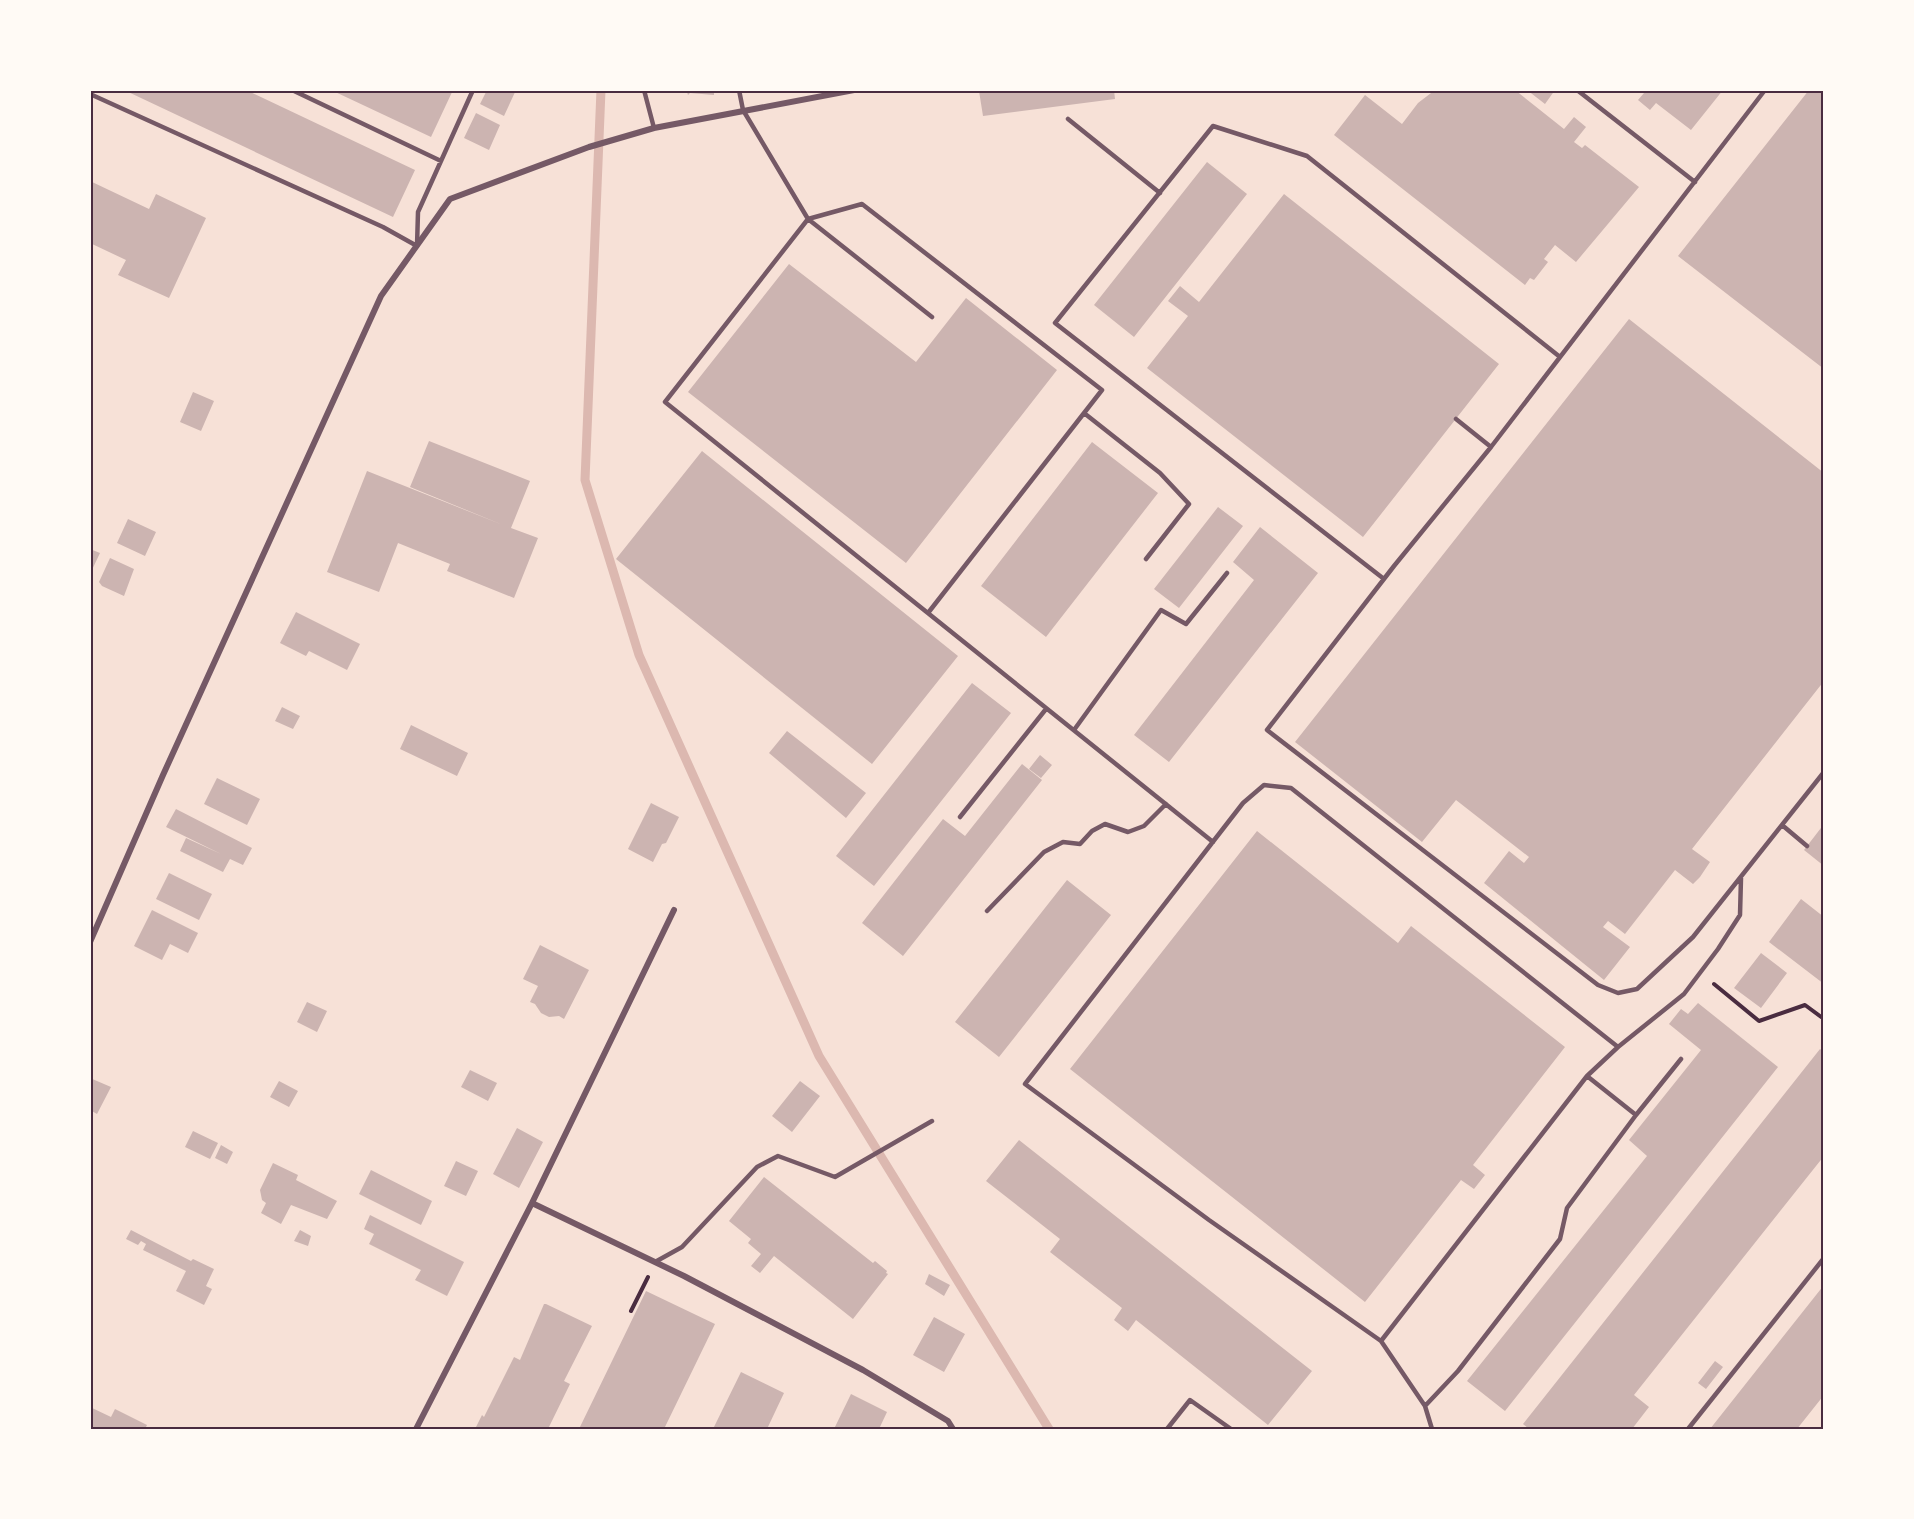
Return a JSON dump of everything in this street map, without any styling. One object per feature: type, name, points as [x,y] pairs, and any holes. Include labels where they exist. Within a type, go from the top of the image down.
[{"type":"street","points":[[90,942],[163,775],[381,296],[450,199],[590,147],[654,128],[854,90]]},
{"type":"street","points":[[416,1429],[532,1203],[674,910]]},
{"type":"street","points":[[532,1203],[655,1262],[863,1370],[948,1421],[953,1429]]},
{"type":"lane","points":[[292,90],[441,160]]},
{"type":"lane","points":[[90,94],[383,227],[417,246],[418,212],[473,90]]},
{"type":"lane","points":[[644,90],[654,128]]},
{"type":"lane","points":[[739,90],[743,110],[808,219],[932,317]]},
{"type":"lane","points":[[1577,90],[1695,182]]},
{"type":"lane","points":[[1765,90],[1491,447],[1384,579],[1267,730],[1598,985],[1618,993],[1637,989],[1693,937],[1824,772]]},
{"type":"lane","points":[[1068,119],[1160,193]]},
{"type":"lane","points":[[1384,579],[1055,323],[1213,126],[1307,156],[1560,357]]},
{"type":"lane","points":[[928,613],[1102,390],[862,204],[808,219],[665,402],[1213,842]]},
{"type":"lane","points":[[1084,413],[1160,473],[1189,504],[1146,559]]},
{"type":"lane","points":[[1456,418],[1491,447]]},
{"type":"lane","points":[[1074,730],[1161,610],[1186,624],[1227,573]]},
{"type":"lane","points":[[960,817],[1046,709]]},
{"type":"lane","points":[[1432,1429],[1425,1406],[1381,1341],[1209,1220],[1025,1084],[1243,803],[1264,785],[1291,788],[1618,1047]]},
{"type":"lane","points":[[987,911],[1044,852],[1063,842],[1080,844],[1092,831],[1105,824],[1128,832],[1144,826],[1166,804]]},
{"type":"lane","points":[[1782,825],[1807,846]]},
{"type":"lane","points":[[1381,1341],[1587,1076],[1618,1047],[1684,994],[1740,915],[1742,876]]},
{"type":"lane","points":[[1425,1406],[1458,1371],[1560,1239],[1567,1208],[1681,1059]]},
{"type":"lane","points":[[1587,1076],[1636,1115]]},
{"type":"lane","points":[[655,1262],[682,1247],[757,1167],[778,1156],[836,1177],[932,1121]]},
{"type":"lane","points":[[1688,1429],[1824,1258]]},
{"type":"lane","points":[[1167,1429],[1190,1400],[1230,1429]]},
{"type":"path","points":[[1700,973],[1760,1021],[1805,1005],[1824,1020]]},
{"type":"path","points":[[631,1311],[655,1262]]},
{"type":"building","points":[[124,90],[246,90],[415,170],[393,217]]},
{"type":"building","points":[[331,90],[453,90],[431,137]]},
{"type":"building","points":[[487,90],[516,90],[504,116],[480,104]]},
{"type":"building","points":[[678,90],[714,90],[714,95],[690,93],[688,95],[687,92],[678,92]]},
{"type":"building","points":[[1114,90],[1115,99],[983,116],[979,91]]},
{"type":"building","points":[[1435,90],[1515,90],[1564,129],[1574,117],[1586,127],[1574,142],[1582,148],[1585,145],[1639,187],[1576,262],[1555,245],[1544,259],[1548,262],[1534,280],[1530,278],[1525,285],[1334,135],[1365,95],[1402,124],[1418,103]]},
{"type":"building","points":[[1527,90],[1555,90],[1545,104]]},
{"type":"building","points":[[1640,90],[1723,90],[1691,130],[1656,103],[1650,110],[1638,100],[1644,93]]},
{"type":"building","points":[[1809,90],[1824,90],[1824,369],[1678,256]]},
{"type":"building","points":[[476,113],[500,125],[489,150],[464,138]]},
{"type":"building","points":[[1207,162],[1247,194],[1134,337],[1094,305]]},
{"type":"building","points":[[90,181],[149,209],[156,194],[206,218],[169,298],[118,275],[126,260],[90,243]]},
{"type":"building","points":[[1284,194],[1499,364],[1363,537],[1147,368],[1188,316],[1168,301],[1180,286],[1199,302]]},
{"type":"building","points":[[789,264],[916,362],[966,298],[1057,370],[906,563],[688,392]]},
{"type":"building","points":[[1629,319],[1824,473],[1824,681],[1692,849],[1710,862],[1700,877],[1693,884],[1675,870],[1625,934],[1608,921],[1603,927],[1630,947],[1604,980],[1484,883],[1509,851],[1524,863],[1529,857],[1456,800],[1422,842],[1295,742]]},
{"type":"building","points":[[193,392],[214,401],[201,431],[180,422]]},
{"type":"building","points":[[429,441],[530,481],[511,528],[538,538],[514,598],[447,571],[450,564],[398,543],[379,592],[327,572],[367,471],[503,525],[410,487]]},
{"type":"building","points":[[1092,442],[1158,493],[1046,637],[981,586]]},
{"type":"building","points":[[702,451],[958,656],[872,764],[616,559]]},
{"type":"building","points":[[1218,507],[1243,526],[1179,608],[1154,589]]},
{"type":"building","points":[[128,519],[156,532],[145,556],[117,543]]},
{"type":"building","points":[[1260,527],[1318,573],[1169,762],[1134,735],[1254,580],[1233,562]]},
{"type":"building","points":[[90,549],[100,553],[90,574]]},
{"type":"building","points":[[110,558],[134,569],[124,596],[102,586],[99,582]]},
{"type":"building","points":[[296,612],[360,644],[347,670],[309,651],[306,656],[280,643]]},
{"type":"building","points":[[972,683],[1011,713],[874,886],[836,856]]},
{"type":"building","points":[[282,707],[300,716],[293,729],[275,721]]},
{"type":"building","points":[[411,725],[468,753],[457,776],[400,749]]},
{"type":"building","points":[[787,731],[866,793],[846,818],[769,753]]},
{"type":"building","points":[[1040,755],[1052,765],[1041,778],[1029,769]]},
{"type":"building","points":[[1022,764],[1042,780],[903,956],[862,923],[943,819],[965,836]]},
{"type":"building","points":[[217,778],[260,799],[247,825],[204,804]]},
{"type":"building","points":[[651,803],[679,817],[653,862],[628,849]]},
{"type":"building","points":[[176,809],[252,848],[243,865],[230,859],[223,872],[180,851],[186,838],[221,854],[166,827]]},
{"type":"building","points":[[1824,824],[1824,866],[1804,850]]},
{"type":"building","points":[[1257,831],[1398,943],[1411,926],[1565,1047],[1473,1165],[1485,1175],[1474,1189],[1461,1180],[1365,1302],[1070,1069]]},
{"type":"building","points":[[169,873],[212,894],[199,920],[156,899]]},
{"type":"building","points":[[1067,880],[1111,915],[999,1057],[955,1022]]},
{"type":"building","points":[[1801,899],[1824,917],[1824,984],[1769,942]]},
{"type":"building","points":[[152,910],[198,933],[188,953],[170,944],[162,960],[134,946]]},
{"type":"building","points":[[540,945],[589,970],[564,1019],[559,1016],[549,1017],[541,1013],[535,1004],[530,1002],[538,986],[523,979]]},
{"type":"building","points":[[1761,953],[1787,973],[1761,1008],[1734,988]]},
{"type":"building","points":[[307,1002],[327,1011],[317,1032],[297,1022]]},
{"type":"building","points":[[1698,1003],[1778,1067],[1505,1411],[1467,1381],[1647,1156],[1629,1140],[1701,1050],[1669,1024],[1681,1009],[1688,1014]]},
{"type":"building","points":[[1820,1049],[1824,1052],[1824,1156],[1634,1395],[1649,1407],[1632,1429],[1529,1429],[1523,1424]]},
{"type":"building","points":[[470,1070],[497,1083],[488,1101],[461,1087]]},
{"type":"building","points":[[90,1078],[111,1087],[97,1114],[90,1110]]},
{"type":"building","points":[[279,1081],[298,1091],[289,1107],[270,1097]]},
{"type":"building","points":[[800,1081],[820,1096],[792,1132],[772,1116]]},
{"type":"building","points":[[517,1128],[543,1142],[519,1188],[493,1174]]},
{"type":"building","points":[[193,1131],[218,1143],[210,1159],[185,1147]]},
{"type":"building","points":[[1019,1140],[1312,1371],[1268,1425],[1136,1320],[1128,1331],[1114,1320],[1122,1308],[1050,1252],[1060,1239],[986,1181]]},
{"type":"building","points":[[221,1145],[233,1152],[227,1164],[215,1158]]},
{"type":"building","points":[[456,1161],[478,1171],[466,1196],[444,1186]]},
{"type":"building","points":[[273,1163],[298,1175],[296,1180],[337,1201],[327,1219],[291,1205],[281,1224],[261,1213],[266,1203],[262,1200],[260,1190]]},
{"type":"building","points":[[371,1170],[432,1201],[421,1225],[359,1194]]},
{"type":"building","points":[[764,1177],[873,1263],[875,1261],[887,1271],[888,1274],[853,1319],[774,1256],[760,1273],[751,1266],[761,1254],[748,1243],[751,1239],[729,1221]]},
{"type":"building","points":[[370,1215],[464,1262],[447,1296],[415,1280],[421,1270],[369,1244],[374,1234],[364,1229]]},
{"type":"building","points":[[131,1230],[191,1261],[193,1259],[214,1269],[206,1286],[212,1289],[204,1305],[176,1291],[186,1271],[143,1250],[146,1244],[141,1241],[138,1245],[126,1239]]},
{"type":"building","points":[[300,1230],[311,1236],[308,1246],[294,1241]]},
{"type":"building","points":[[929,1274],[950,1285],[944,1296],[925,1284]]},
{"type":"building","points":[[1824,1285],[1824,1395],[1797,1429],[1710,1429]]},
{"type":"building","points":[[646,1291],[715,1324],[664,1429],[579,1429]]},
{"type":"building","points":[[544,1304],[592,1326],[564,1381],[570,1384],[548,1429],[475,1429],[482,1415],[484,1417],[514,1357],[520,1360]]},
{"type":"building","points":[[934,1317],[965,1334],[944,1372],[913,1355]]},
{"type":"building","points":[[1715,1361],[1723,1367],[1706,1389],[1698,1383]]},
{"type":"building","points":[[741,1372],[784,1393],[767,1429],[713,1429]]},
{"type":"building","points":[[851,1394],[887,1412],[879,1429],[834,1429]]},
{"type":"building","points":[[90,1407],[111,1417],[115,1409],[147,1425],[145,1429],[90,1429]]},
{"type":"waterway","points":[[601,90],[585,480],[639,655],[819,1056],[1049,1429]]}]
